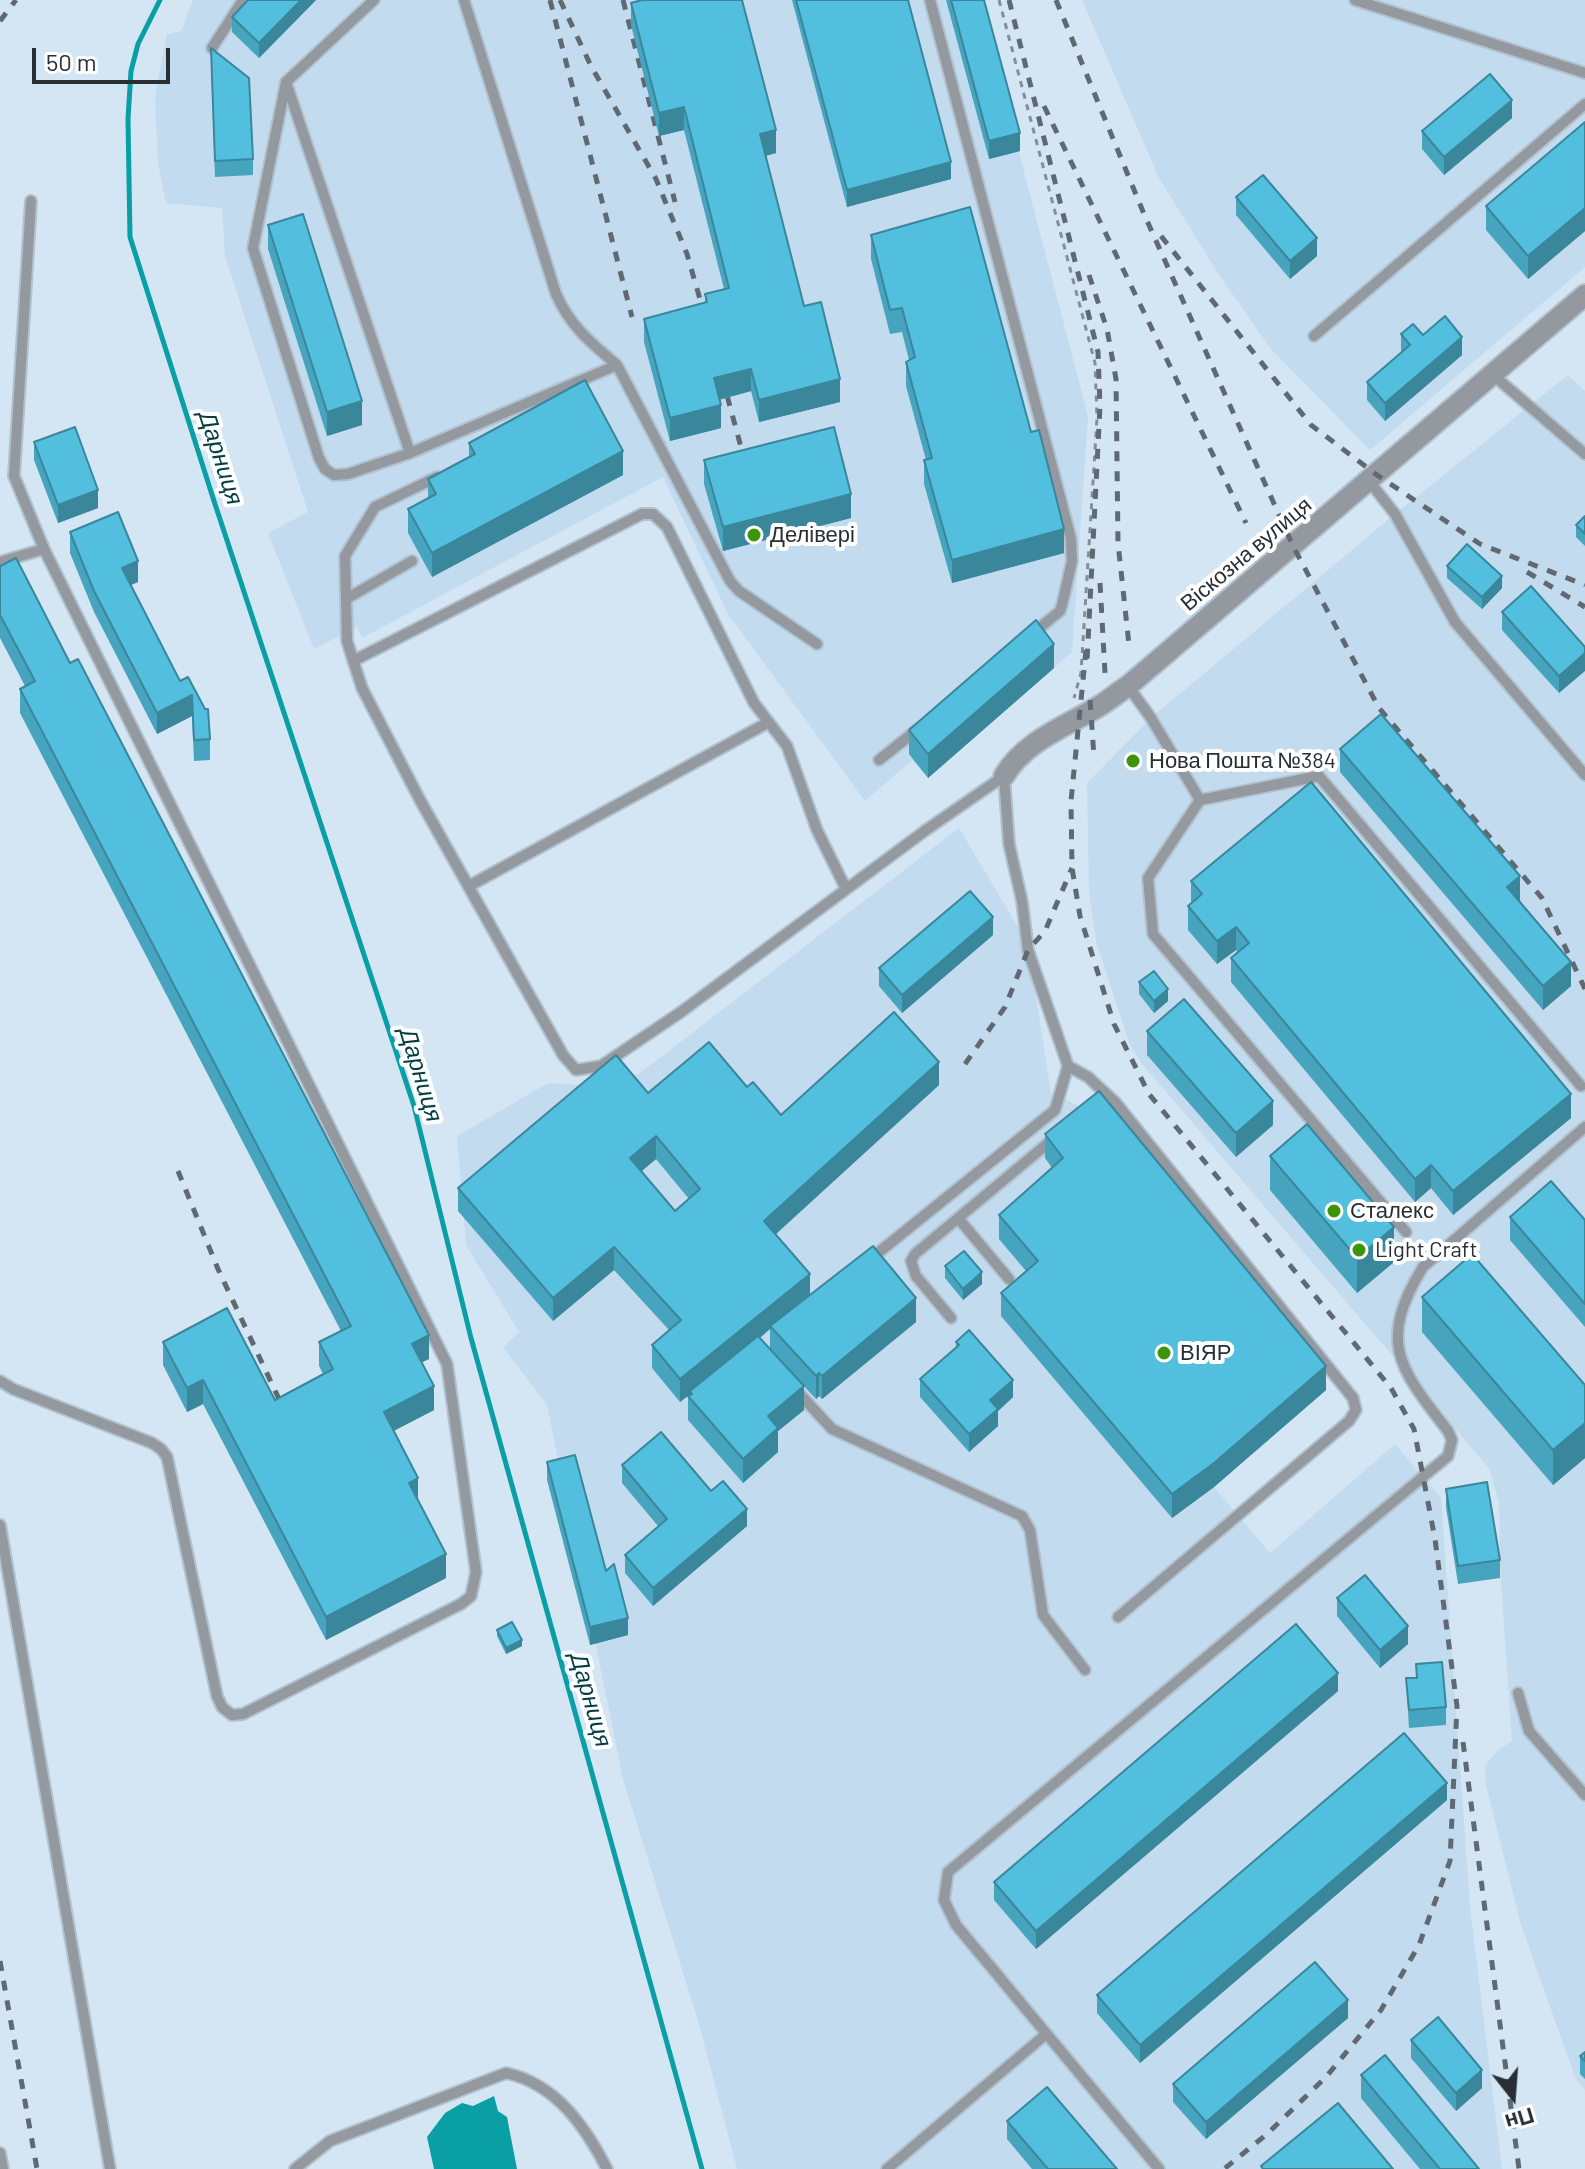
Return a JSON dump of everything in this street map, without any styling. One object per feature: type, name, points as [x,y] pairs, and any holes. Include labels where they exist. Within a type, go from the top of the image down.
[{"type":"street","name":"Віскозна вулиця","points":[[1004,776],[1013,762],[1066,724],[1128,686],[1585,295]]},
{"type":"lane","points":[[212,48],[243,0]]},
{"type":"lane","points":[[374,0],[286,82],[253,248],[325,469],[334,475],[348,474],[410,453],[617,365]]},
{"type":"lane","points":[[464,0],[564,313],[617,365],[730,581],[817,644]]},
{"type":"lane","points":[[930,0],[1072,546],[1060,611],[1019,645]]},
{"type":"lane","points":[[1355,0],[1585,73]]},
{"type":"lane","points":[[286,82],[410,453]]},
{"type":"lane","points":[[1314,336],[1585,104]]},
{"type":"lane","points":[[0,1381],[37,1399],[152,1443],[167,1457],[217,1696],[222,1707],[232,1715],[243,1714],[461,1604],[471,1596],[476,1572],[447,1364],[44,549],[14,476],[31,201]]},
{"type":"lane","points":[[1492,374],[1585,454]]},
{"type":"lane","points":[[445,473],[375,507],[345,556],[347,641],[362,688],[469,886],[769,722]]},
{"type":"lane","points":[[1369,481],[1395,514],[1455,622],[1585,775]]},
{"type":"lane","points":[[353,661],[642,514],[653,514],[667,527],[754,703],[787,746],[817,830],[846,889]]},
{"type":"lane","points":[[0,562],[44,549]]},
{"type":"lane","points":[[346,599],[412,561]]},
{"type":"lane","points":[[1128,686],[1200,800]]},
{"type":"lane","points":[[879,760],[926,722]]},
{"type":"lane","points":[[857,1269],[1055,1110],[1068,1066],[1028,950],[1022,901],[1009,844],[1004,776]]},
{"type":"lane","name":"Віскозна вулиця","points":[[469,886],[563,1055],[576,1070],[589,1070],[601,1066],[681,1012],[926,830],[1004,776]]},
{"type":"lane","points":[[1406,1232],[1153,934],[1148,878],[1200,800],[1319,776],[1581,1086]]},
{"type":"lane","points":[[1068,1066],[1088,1077],[1107,1095],[1353,1398],[1356,1410],[1349,1421],[1118,1617]]},
{"type":"lane","points":[[1095,1104],[1107,1095]]},
{"type":"lane","points":[[1159,2169],[1045,2035],[950,1916],[944,1900],[948,1872],[1448,1456],[1452,1440],[1448,1431],[1410,1383],[1398,1352],[1398,1322],[1406,1295],[1423,1267],[1585,1127]]},
{"type":"lane","points":[[951,1318],[916,1276],[911,1261],[915,1254],[1061,1132]]},
{"type":"lane","points":[[958,1218],[1009,1279]]},
{"type":"lane","points":[[788,1382],[832,1429],[1022,1516],[1030,1530],[1043,1615],[1085,1670]]},
{"type":"lane","points":[[0,1525],[110,2169]]},
{"type":"lane","points":[[1518,1693],[1529,1731],[1585,1795]]},
{"type":"lane","points":[[887,2169],[1045,2035]]},
{"type":"lane","points":[[295,2169],[330,2141],[506,2073],[529,2078],[566,2106],[595,2145],[607,2169]]},
{"type":"lane","points":[[0,2153],[3,2169]]},
{"type":"path","points":[[999,0],[1095,363],[1097,418],[1081,673],[1066,724]]},
{"type":"shaded area","points":[[193,0],[979,0],[1088,416],[1072,652],[928,778],[912,760],[865,801],[728,614],[663,477],[362,638],[357,627],[314,649],[268,533],[308,512],[225,256],[222,208],[166,203],[158,163],[155,96],[167,34],[181,31]]},
{"type":"shaded area","points":[[1082,0],[1585,0],[1585,267],[1370,450],[1270,348],[1218,273],[1159,178]]},
{"type":"shaded area","points":[[1568,375],[1585,391],[1585,2090],[1575,2077],[1521,1925],[1486,1785],[1485,1766],[1497,1751],[1512,1741],[1500,1567],[1499,1502],[1489,1468],[1143,1065],[1130,1045],[1097,945],[1089,893],[1087,783],[1151,718],[1395,514]]},
{"type":"shaded area","points":[[959,828],[1028,944],[1051,1093],[1099,1115],[1326,1390],[1214,1487],[1270,1553],[1395,1444],[1441,1498],[1470,1907],[1502,2169],[737,2169],[699,2024],[623,1779],[547,1405],[503,1347],[519,1332],[466,1245],[457,1136],[548,1083],[582,1085],[636,1076]]},
{"type":"water","points":[[494,2096],[498,2111],[507,2117],[517,2169],[434,2169],[427,2137],[445,2113],[462,2103],[473,2106]]},
{"type":"building","points":[[248,0],[301,0],[259,43],[232,17]]},
{"type":"building","points":[[642,0],[742,0],[776,130],[760,134],[804,306],[821,302],[840,379],[759,400],[751,369],[714,378],[721,405],[670,418],[644,319],[707,302],[705,294],[729,288],[684,107],[659,113],[631,3]]},
{"type":"building","points":[[796,0],[908,0],[951,162],[847,190]]},
{"type":"building","points":[[951,0],[984,0],[1020,133],[989,141]]},
{"type":"building","points":[[211,48],[249,78],[253,159],[215,161]]},
{"type":"building","points":[[1490,74],[1512,100],[1444,157],[1422,131]]},
{"type":"building","points":[[1585,122],[1585,208],[1528,256],[1486,206]]},
{"type":"building","points":[[1263,175],[1317,238],[1290,261],[1236,197]]},
{"type":"building","points":[[970,207],[1031,432],[1039,430],[1064,529],[952,560],[924,460],[932,458],[906,362],[915,357],[902,308],[890,310],[871,235]]},
{"type":"building","points":[[303,214],[362,401],[327,412],[268,225]]},
{"type":"building","points":[[1445,316],[1462,337],[1385,403],[1367,382],[1410,345],[1401,334],[1413,324],[1423,335]]},
{"type":"building","points":[[585,380],[623,451],[432,553],[408,509],[436,494],[428,479],[475,454],[469,443]]},
{"type":"building","points":[[75,427],[98,490],[58,505],[34,442]]},
{"type":"building","points":[[834,427],[851,494],[723,527],[704,460]]},
{"type":"building","points":[[118,512],[138,561],[122,568],[180,681],[188,677],[205,709],[208,709],[210,739],[194,740],[192,695],[157,713],[94,591],[70,532]]},
{"type":"building","points":[[1585,516],[1585,534],[1576,525]]},
{"type":"building","points":[[1467,544],[1502,576],[1482,597],[1447,566]]},
{"type":"building","points":[[16,558],[70,663],[78,659],[429,1335],[412,1344],[434,1386],[384,1412],[418,1478],[409,1483],[446,1554],[326,1617],[203,1380],[187,1388],[163,1342],[227,1308],[275,1400],[333,1369],[319,1342],[351,1326],[20,689],[35,681],[0,615],[0,566]]},
{"type":"building","points":[[1531,586],[1585,647],[1585,653],[1559,676],[1502,612]]},
{"type":"building","points":[[1036,620],[1054,644],[928,754],[909,730]]},
{"type":"building","points":[[1381,714],[1520,876],[1507,887],[1571,962],[1543,986],[1340,749]]},
{"type":"building","points":[[1311,782],[1571,1094],[1453,1191],[1431,1165],[1415,1179],[1231,958],[1249,943],[1236,927],[1217,941],[1188,906],[1202,894],[1191,881]]},
{"type":"building","points":[[970,891],[993,917],[902,995],[879,968]]},
{"type":"building","points":[[1154,971],[1168,989],[1154,1001],[1139,982]]},
{"type":"building","points":[[1184,999],[1273,1101],[1236,1133],[1147,1031]]},
{"type":"building","points":[[894,1012],[939,1062],[764,1221],[810,1274],[680,1379],[652,1345],[681,1320],[614,1247],[553,1298],[458,1188],[616,1055],[648,1093],[709,1042],[747,1087],[753,1082],[781,1115]],"holes":[[[656,1136],[700,1189],[675,1211],[630,1158]]]},
{"type":"building","name":"ВІЯР","points":[[1099,1091],[1326,1366],[1214,1463],[1172,1494],[1001,1293],[1038,1261],[999,1215],[1063,1158],[1045,1134]]},
{"type":"building","points":[[1307,1124],[1394,1227],[1357,1258],[1270,1156]]},
{"type":"building","points":[[1551,1181],[1585,1220],[1585,1304],[1510,1217]]},
{"type":"building","points":[[873,1246],[916,1298],[822,1376],[819,1373],[816,1376],[770,1326]]},
{"type":"building","points":[[964,1251],[982,1272],[963,1289],[945,1266]]},
{"type":"building","points":[[1472,1254],[1585,1385],[1585,1423],[1553,1450],[1422,1297]]},
{"type":"building","points":[[969,1330],[1013,1380],[990,1400],[998,1409],[969,1434],[920,1379],[959,1345],[956,1342]]},
{"type":"building","points":[[758,1336],[804,1386],[768,1416],[778,1428],[743,1459],[688,1396],[692,1394],[690,1391]]},
{"type":"building","points":[[661,1432],[711,1491],[723,1481],[747,1509],[653,1588],[625,1555],[667,1519],[622,1465]]},
{"type":"building","points":[[575,1455],[606,1571],[614,1564],[628,1618],[590,1627],[547,1462]]},
{"type":"building","points":[[1487,1482],[1500,1560],[1458,1566],[1446,1489]]},
{"type":"building","points":[[1365,1575],[1408,1626],[1380,1650],[1337,1598]]},
{"type":"building","points":[[512,1622],[522,1640],[506,1648],[497,1630]]},
{"type":"building","points":[[1296,1624],[1338,1673],[1036,1931],[994,1882]]},
{"type":"building","points":[[1442,1662],[1446,1707],[1409,1710],[1406,1678],[1417,1678],[1416,1664]]},
{"type":"building","points":[[1404,1733],[1447,1783],[1140,2045],[1097,1995]]},
{"type":"building","points":[[1315,1962],[1348,2000],[1206,2122],[1173,2084]]},
{"type":"building","points":[[1438,2017],[1482,2070],[1456,2093],[1411,2040]]},
{"type":"building","points":[[1385,2055],[1479,2169],[1440,2169],[1361,2075]]},
{"type":"building","points":[[1047,2087],[1117,2169],[1048,2169],[1007,2121]]},
{"type":"building","points":[[1338,2103],[1393,2169],[1263,2169],[1261,2166]]},
{"type":"waterway","name":"Дарниця","points":[[160,0],[138,44],[131,71],[128,119],[130,237],[414,1106],[471,1338],[702,2169]]},
{"type":"railway","points":[[0,21],[16,0]]},
{"type":"railway","points":[[550,0],[632,317]]},
{"type":"railway","points":[[560,0],[591,66],[656,179],[687,254],[708,327]]},
{"type":"railway","points":[[623,0],[675,202]]},
{"type":"railway","points":[[1009,0],[1098,352],[1100,406],[1087,661]]},
{"type":"railway","points":[[1056,0],[1144,214],[1293,546],[1379,708],[1542,898],[1585,989]]},
{"type":"railway","points":[[1044,106],[1246,523]]},
{"type":"railway","points":[[1161,236],[1311,425],[1377,475],[1480,544],[1585,585]]},
{"type":"railway","points":[[1089,275],[1107,329],[1116,379],[1118,543],[1129,645]]},
{"type":"railway","points":[[722,377],[748,473]]},
{"type":"railway","points":[[1527,572],[1585,607]]},
{"type":"railway","points":[[1100,583],[1105,673]]},
{"type":"railway","points":[[1086,650],[1071,801],[1072,868],[1080,916],[1114,1024],[1149,1094],[1391,1388],[1414,1429],[1435,1539],[1457,1706],[1450,1861],[1419,1945],[1381,2010],[1326,2077],[1267,2134],[1224,2169]]},
{"type":"railway","points":[[1090,700],[1094,757]]},
{"type":"railway","points":[[965,1064],[1005,1007],[1028,950],[1045,931],[1072,868]]},
{"type":"railway","points":[[178,1171],[218,1269],[287,1416]]},
{"type":"railway","points":[[1463,1742],[1519,2169]]},
{"type":"railway","points":[[0,1961],[37,2169]]},
{"type":"place","name":"Делівері","points":[[754,535]]},
{"type":"place","name":"Нова Пошта №384","points":[[1133,761]]},
{"type":"place","name":"Сталекс","points":[[1334,1211]]},
{"type":"place","name":"Light Craft","points":[[1359,1250]]},
{"type":"place","name":"ВІЯР","points":[[1164,1353]]}]
